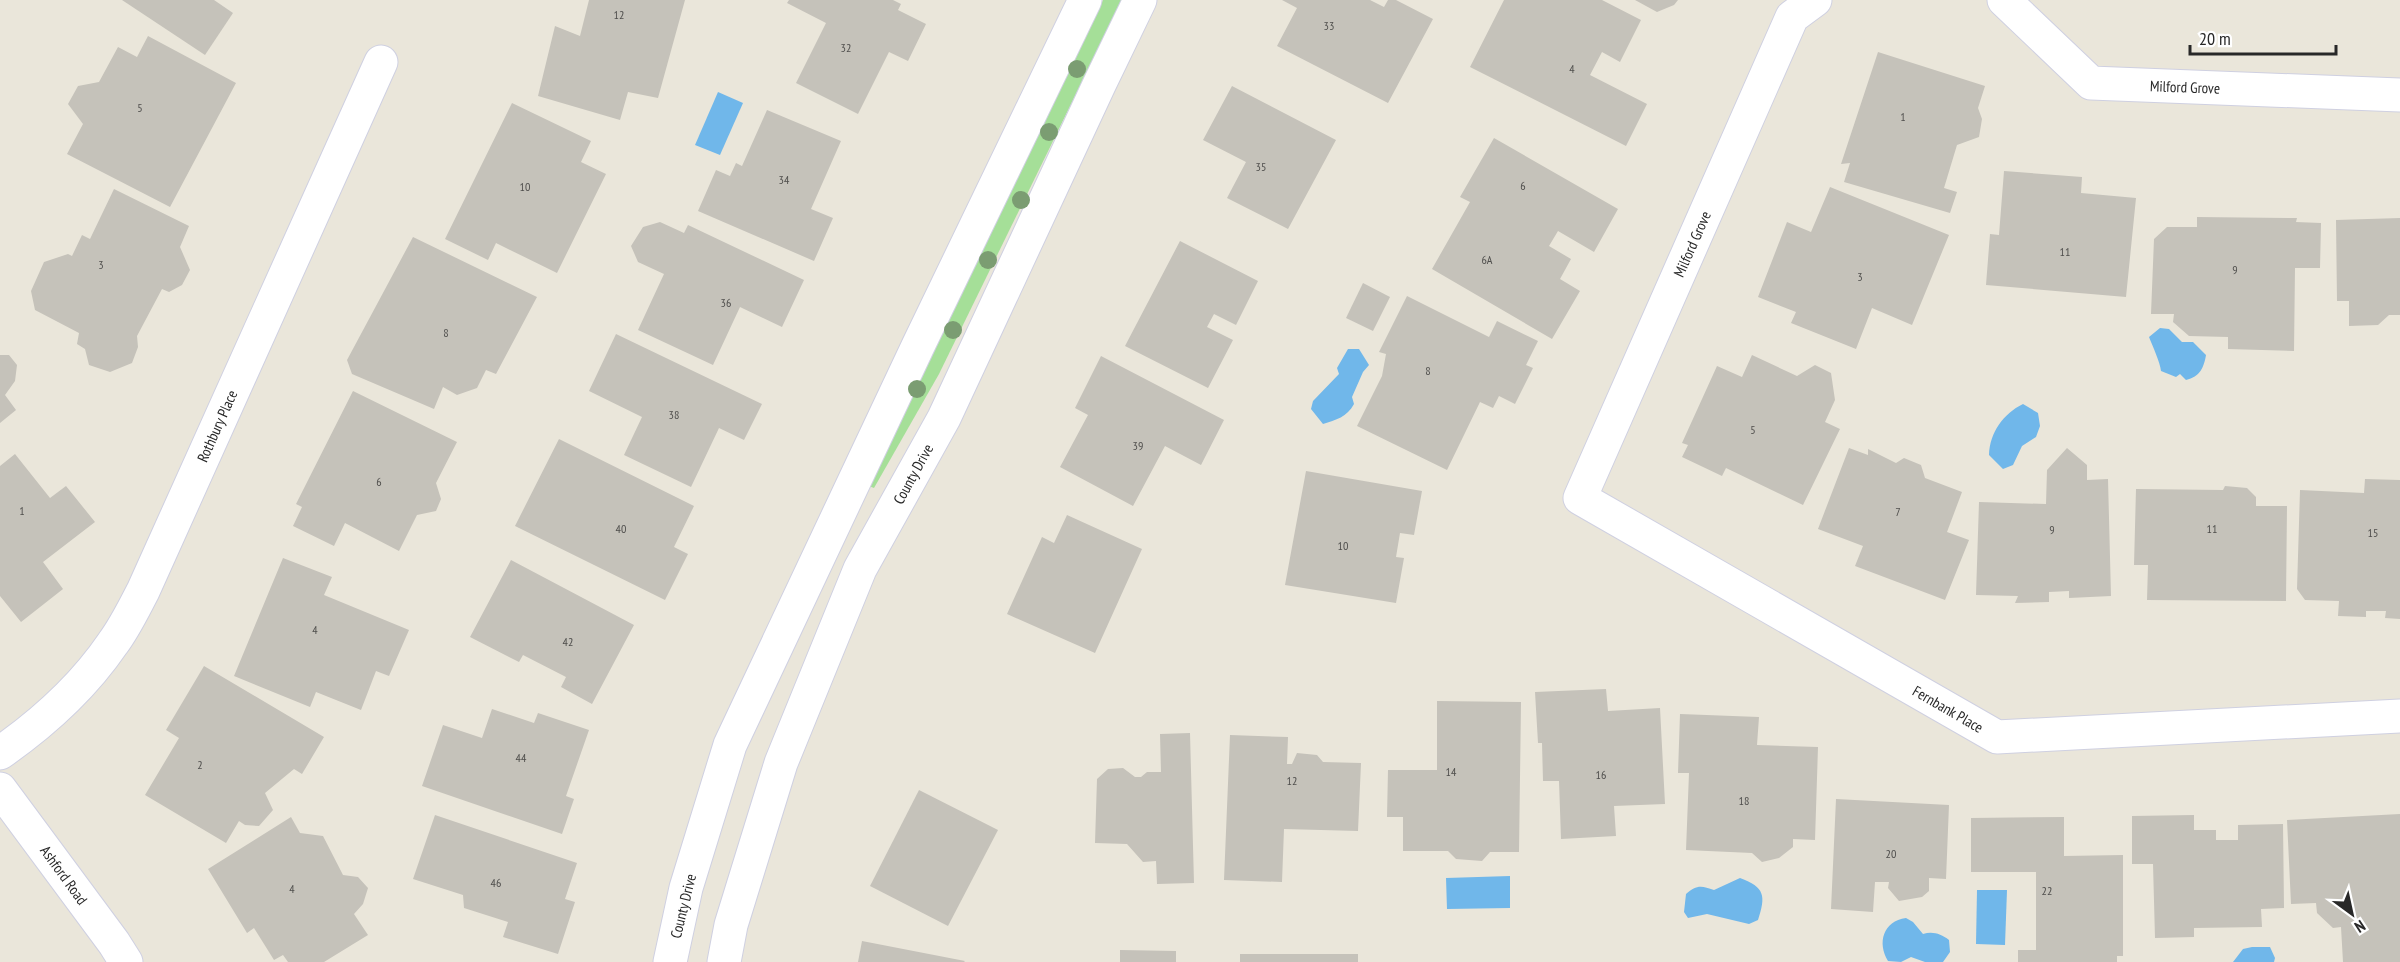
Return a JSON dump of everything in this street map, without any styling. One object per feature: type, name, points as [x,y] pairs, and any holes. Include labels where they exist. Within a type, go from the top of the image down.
[{"type":"street","name":"County Drive","points":[[670,962],[686,888],[730,745],[824,543],[1085,0]]},
{"type":"street","name":"County Drive","points":[[724,962],[731,925],[781,763],[860,569],[944,418],[1140,0]]},
{"type":"street","name":"Milford Grove","points":[[1580,498],[1792,18],[1815,0]]},
{"type":"street","name":"Milford Grove","points":[[2004,0],[2091,83],[2400,95]]},
{"type":"street","name":"Rothbury Place","points":[[0,753],[59,706],[89,676],[115,642],[143,591],[381,62]]},
{"type":"street","name":"Fernbank Place","points":[[1580,498],[1997,737],[2400,716]]},
{"type":"street","name":"Ashford Road","points":[[0,789],[126,962]]},
{"type":"green space","points":[[1103,0],[1122,0],[939,374],[874,488],[866,485]]},
{"type":"water","points":[[718,92],[743,103],[720,155],[695,145]]},
{"type":"water","points":[[2160,328],[2169,329],[2182,342],[2193,342],[2206,355],[2195,377],[2186,380],[2180,374],[2176,377],[2161,371],[2149,337]]},
{"type":"water","points":[[1348,349],[1359,349],[1369,365],[1363,372],[1352,397],[1354,404],[1348,412],[1323,424],[1311,409],[1313,401],[1339,374],[1337,368]]},
{"type":"water","points":[[2023,404],[2038,413],[2040,426],[2036,437],[2022,446],[2013,465],[2003,469],[1989,455],[1992,439],[2004,418]]},
{"type":"water","points":[[1510,876],[1510,908],[1447,909],[1446,878]]},
{"type":"water","points":[[1740,878],[1754,885],[1761,893],[1762,905],[1758,920],[1749,924],[1707,914],[1688,918],[1684,912],[1686,894],[1696,887],[1714,890]]},
{"type":"water","points":[[1977,890],[2007,890],[2005,945],[1976,944]]},
{"type":"water","points":[[1906,918],[1913,922],[1923,934],[1937,934],[1949,940],[1950,952],[1943,962],[1925,962],[1911,957],[1901,962],[1888,961],[1883,947],[1884,934],[1892,923]]},
{"type":"water","points":[[2270,947],[2275,958],[2274,962],[2233,962],[2243,949]]},
{"type":"building","points":[[122,0],[214,0],[233,13],[205,55]]},
{"type":"building","points":[[589,0],[685,0],[658,98],[628,92],[620,120],[538,96],[555,26],[580,36]]},
{"type":"building","points":[[789,0],[893,0],[901,4],[898,10],[926,24],[908,61],[889,52],[858,114],[796,83],[826,23],[787,3]]},
{"type":"building","points":[[1282,0],[1370,0],[1384,7],[1388,0],[1396,0],[1433,19],[1388,103],[1277,46],[1297,8]]},
{"type":"building","points":[[1504,0],[1602,0],[1641,20],[1620,62],[1602,52],[1590,75],[1647,104],[1626,146],[1470,67]]},
{"type":"building","points":[[1635,0],[1678,0],[1674,5],[1657,12]]},
{"type":"building","points":[[148,36],[236,83],[170,207],[67,154],[83,124],[68,104],[78,86],[99,82],[118,47],[137,57]]},
{"type":"building","points":[[1878,52],[1985,86],[1978,108],[1982,119],[1979,137],[1957,145],[1944,188],[1957,192],[1950,213],[1844,182],[1850,163],[1841,164]]},
{"type":"building","points":[[1232,86],[1336,140],[1288,229],[1227,198],[1246,162],[1203,140]]},
{"type":"building","points":[[512,103],[591,141],[581,162],[606,174],[557,273],[496,243],[488,260],[445,239]]},
{"type":"building","points":[[767,110],[841,141],[811,209],[833,218],[814,261],[698,211],[716,170],[730,176],[736,163],[742,166]]},
{"type":"building","points":[[1494,138],[1618,209],[1594,252],[1558,231],[1549,246],[1571,259],[1560,279],[1580,291],[1552,339],[1432,269],[1470,202],[1460,197]]},
{"type":"building","points":[[2004,171],[2082,177],[2081,193],[2136,198],[2126,297],[1986,285],[1990,234],[1999,235]]},
{"type":"building","points":[[1830,187],[1949,235],[1912,325],[1872,308],[1856,349],[1791,323],[1796,312],[1758,297],[1787,222],[1811,232]]},
{"type":"building","points":[[114,189],[189,226],[180,247],[190,270],[182,285],[169,292],[162,289],[137,336],[138,347],[132,363],[110,372],[89,365],[85,349],[77,344],[79,333],[35,310],[31,291],[44,262],[68,254],[72,256],[82,235],[90,239]]},
{"type":"building","points":[[2197,217],[2297,218],[2296,222],[2321,223],[2320,268],[2295,268],[2294,351],[2228,349],[2228,337],[2189,336],[2173,322],[2174,314],[2151,314],[2154,239],[2167,227],[2197,227]]},
{"type":"building","points":[[2400,218],[2400,315],[2389,315],[2378,325],[2349,326],[2349,301],[2337,301],[2336,220]]},
{"type":"building","points":[[660,222],[684,233],[688,225],[804,280],[782,327],[740,307],[713,365],[638,330],[664,274],[638,262],[631,246],[643,227]]},
{"type":"building","points":[[413,237],[537,297],[496,374],[486,370],[477,388],[457,395],[443,387],[434,409],[352,374],[347,360]]},
{"type":"building","points":[[1180,241],[1258,281],[1236,325],[1214,314],[1207,327],[1233,340],[1208,388],[1125,346]]},
{"type":"building","points":[[1363,283],[1390,297],[1373,331],[1346,318]]},
{"type":"building","points":[[1407,296],[1489,337],[1497,321],[1538,341],[1526,365],[1533,368],[1515,404],[1499,396],[1493,408],[1480,402],[1447,470],[1357,426],[1382,376],[1386,354],[1379,352]]},
{"type":"building","points":[[616,334],[762,404],[744,440],[719,428],[691,487],[624,455],[642,417],[589,391]]},
{"type":"building","points":[[0,355],[9,355],[17,365],[15,381],[5,395],[16,410],[0,423]]},
{"type":"building","points":[[1752,355],[1797,376],[1815,365],[1831,373],[1835,400],[1825,422],[1840,429],[1803,505],[1726,468],[1722,476],[1682,457],[1688,445],[1682,443],[1717,366],[1742,377]]},
{"type":"building","points":[[1101,356],[1224,420],[1201,465],[1165,446],[1133,506],[1060,467],[1088,415],[1075,408]]},
{"type":"building","points":[[353,391],[457,442],[436,483],[441,499],[436,511],[417,515],[399,551],[345,523],[334,546],[293,526],[302,507],[296,504]]},
{"type":"building","points":[[559,439],[694,506],[674,547],[688,554],[665,600],[515,526]]},
{"type":"building","points":[[1849,448],[1868,455],[1868,449],[1896,463],[1904,458],[1921,465],[1925,478],[1962,492],[1947,532],[1969,540],[1945,600],[1855,566],[1863,546],[1818,529]]},
{"type":"building","points":[[2067,448],[2087,465],[2087,480],[2108,479],[2111,596],[2069,598],[2069,591],[2049,592],[2049,602],[2015,603],[2018,596],[1976,595],[1979,502],[2046,504],[2047,470]]},
{"type":"building","points":[[15,454],[50,498],[66,486],[95,522],[43,562],[63,589],[21,622],[0,596],[0,466]]},
{"type":"building","points":[[1306,471],[1422,491],[1414,535],[1400,533],[1396,557],[1404,558],[1396,603],[1285,585]]},
{"type":"building","points":[[2365,479],[2400,480],[2400,619],[2385,618],[2386,611],[2366,611],[2366,617],[2338,616],[2339,601],[2305,600],[2297,589],[2300,490],[2364,493]]},
{"type":"building","points":[[2225,486],[2247,488],[2256,497],[2256,506],[2287,506],[2286,601],[2147,600],[2148,565],[2134,565],[2136,489],[2223,490]]},
{"type":"building","points":[[1067,515],[1142,549],[1095,653],[1007,614],[1042,537],[1054,543]]},
{"type":"building","points":[[283,558],[332,577],[324,595],[409,630],[389,676],[376,671],[361,710],[316,692],[310,707],[234,676]]},
{"type":"building","points":[[511,560],[634,625],[592,704],[561,687],[566,677],[523,655],[519,662],[470,637]]},
{"type":"building","points":[[204,666],[324,737],[302,774],[294,769],[265,793],[273,810],[259,826],[245,825],[239,821],[226,843],[145,795],[179,738],[166,730]]},
{"type":"building","points":[[1606,689],[1608,711],[1660,708],[1665,804],[1614,806],[1616,836],[1561,839],[1559,781],[1543,781],[1542,743],[1538,743],[1535,692]]},
{"type":"building","points":[[1437,701],[1521,702],[1519,852],[1490,852],[1482,861],[1456,859],[1448,851],[1403,851],[1403,817],[1387,817],[1388,770],[1437,770]]},
{"type":"building","points":[[492,709],[534,723],[538,713],[589,730],[566,796],[574,799],[562,834],[422,786],[443,725],[482,738]]},
{"type":"building","points":[[1680,714],[1759,717],[1757,745],[1818,747],[1815,840],[1793,839],[1793,847],[1779,858],[1762,862],[1752,853],[1686,850],[1689,773],[1678,773]]},
{"type":"building","points":[[1190,733],[1194,883],[1157,884],[1156,861],[1143,862],[1127,844],[1095,843],[1097,779],[1108,769],[1123,768],[1135,777],[1141,777],[1147,772],[1161,772],[1160,734]]},
{"type":"building","points":[[1230,735],[1288,737],[1287,764],[1292,764],[1297,753],[1317,755],[1323,762],[1361,763],[1358,831],[1284,829],[1282,882],[1224,880]]},
{"type":"building","points":[[919,790],[998,830],[948,926],[870,886]]},
{"type":"building","points":[[1836,799],[1949,805],[1946,879],[1929,878],[1929,891],[1922,897],[1899,901],[1888,888],[1889,882],[1875,882],[1873,912],[1831,909]]},
{"type":"building","points":[[2400,814],[2400,962],[2343,962],[2341,927],[2333,928],[2317,913],[2316,903],[2291,904],[2287,820]]},
{"type":"building","points":[[435,815],[577,863],[565,899],[575,902],[558,954],[503,937],[508,922],[464,908],[463,895],[413,879]]},
{"type":"building","points":[[2194,815],[2194,830],[2216,830],[2216,840],[2238,840],[2238,825],[2283,824],[2284,908],[2261,909],[2262,927],[2194,928],[2194,937],[2155,938],[2153,864],[2132,864],[2132,816]]},
{"type":"building","points":[[291,817],[300,833],[323,836],[343,875],[358,877],[368,888],[363,904],[354,914],[368,935],[324,962],[288,962],[283,955],[274,960],[254,928],[247,933],[208,869]]},
{"type":"building","points":[[2064,817],[2064,856],[2123,855],[2123,956],[2117,956],[2117,962],[2018,962],[2018,950],[2036,950],[2036,872],[1971,872],[1971,818]]},
{"type":"building","points":[[862,941],[965,961],[858,962]]},
{"type":"building","points":[[1120,950],[1176,951],[1176,962],[1120,962]]},
{"type":"building","points":[[1240,954],[1358,954],[1358,962],[1240,962]]}]
